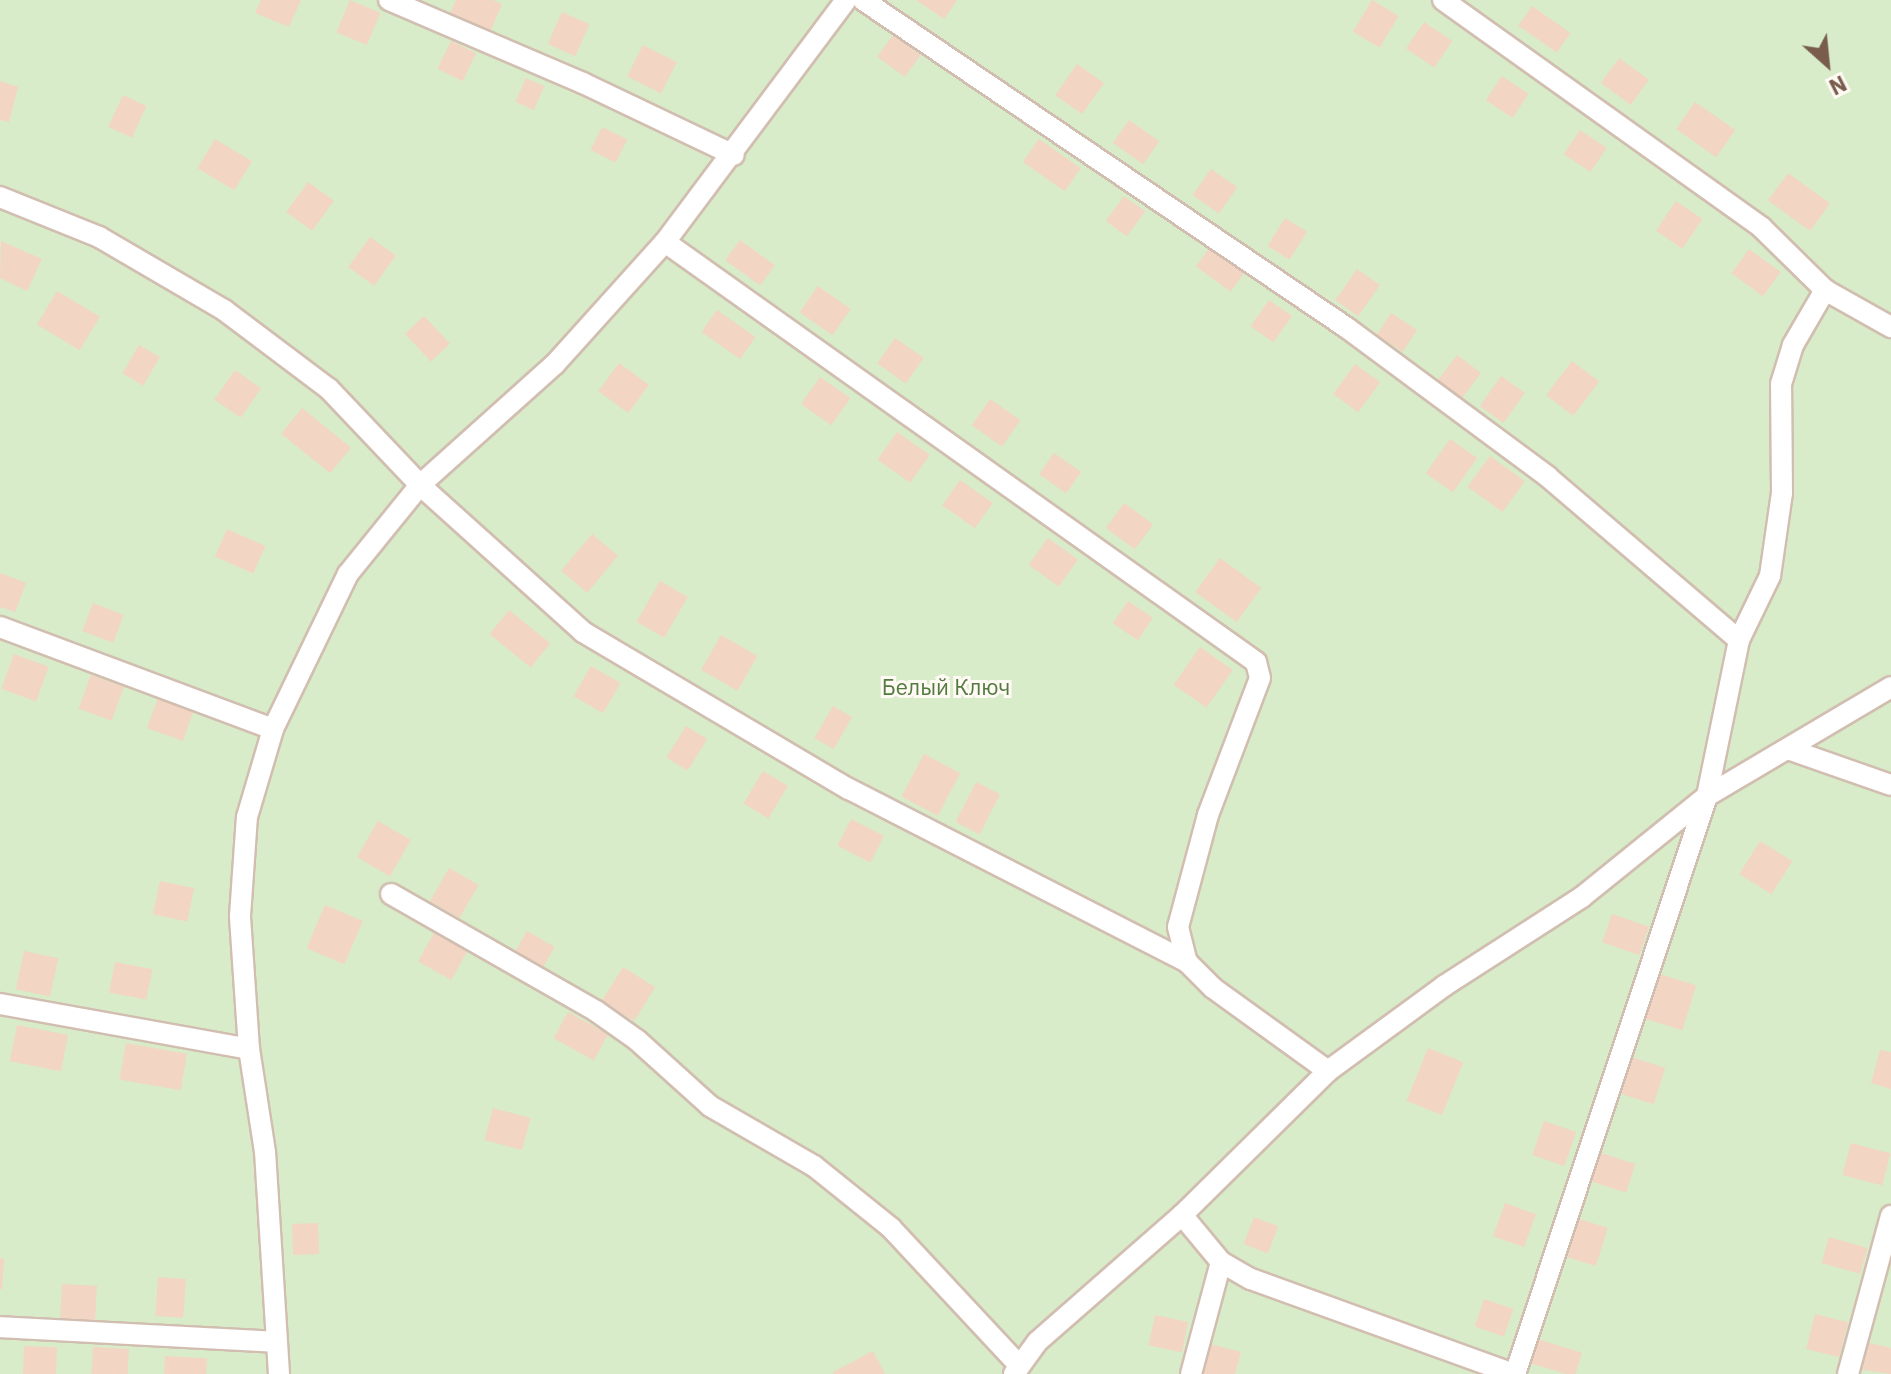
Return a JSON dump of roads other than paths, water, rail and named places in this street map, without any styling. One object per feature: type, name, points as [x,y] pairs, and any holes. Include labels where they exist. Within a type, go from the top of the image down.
[{"type":"lane","points":[[389,0],[734,155]]},
{"type":"lane","points":[[279,1374],[274,1342],[265,1152],[249,1049],[240,916],[247,817],[273,729],[348,574],[420,485],[555,364],[665,242],[734,155],[846,0]]},
{"type":"lane","points":[[863,0],[1360,337],[1548,477],[1739,640]]},
{"type":"lane","points":[[1443,0],[1761,227],[1825,290],[1891,327]]},
{"type":"lane","points":[[0,197],[99,237],[224,310],[329,389],[420,485],[583,632],[849,789],[1187,962],[1213,988],[1328,1071]]},
{"type":"lane","points":[[665,242],[1256,662],[1260,678],[1208,815],[1178,927],[1187,962]]},
{"type":"lane","points":[[1182,1215],[1221,1262],[1251,1279],[1514,1374],[1707,796],[1739,640],[1770,576],[1782,493],[1781,384],[1793,345],[1825,290]]},
{"type":"lane","points":[[0,627],[273,729]]},
{"type":"lane","points":[[391,894],[596,1011],[637,1040],[710,1106],[814,1166],[891,1228],[1016,1369],[1182,1215],[1328,1071],[1444,986],[1582,897],[1707,796],[1791,750],[1891,687]]},
{"type":"lane","points":[[1791,750],[1891,785]]},
{"type":"lane","points":[[0,1004],[249,1049]]},
{"type":"lane","points":[[1848,1374],[1891,1216]]},
{"type":"lane","points":[[1191,1374],[1221,1262]]},
{"type":"lane","points":[[0,1327],[274,1342]]},
{"type":"park label","name":"Белый Ключ","points":[[946,687]]}]
